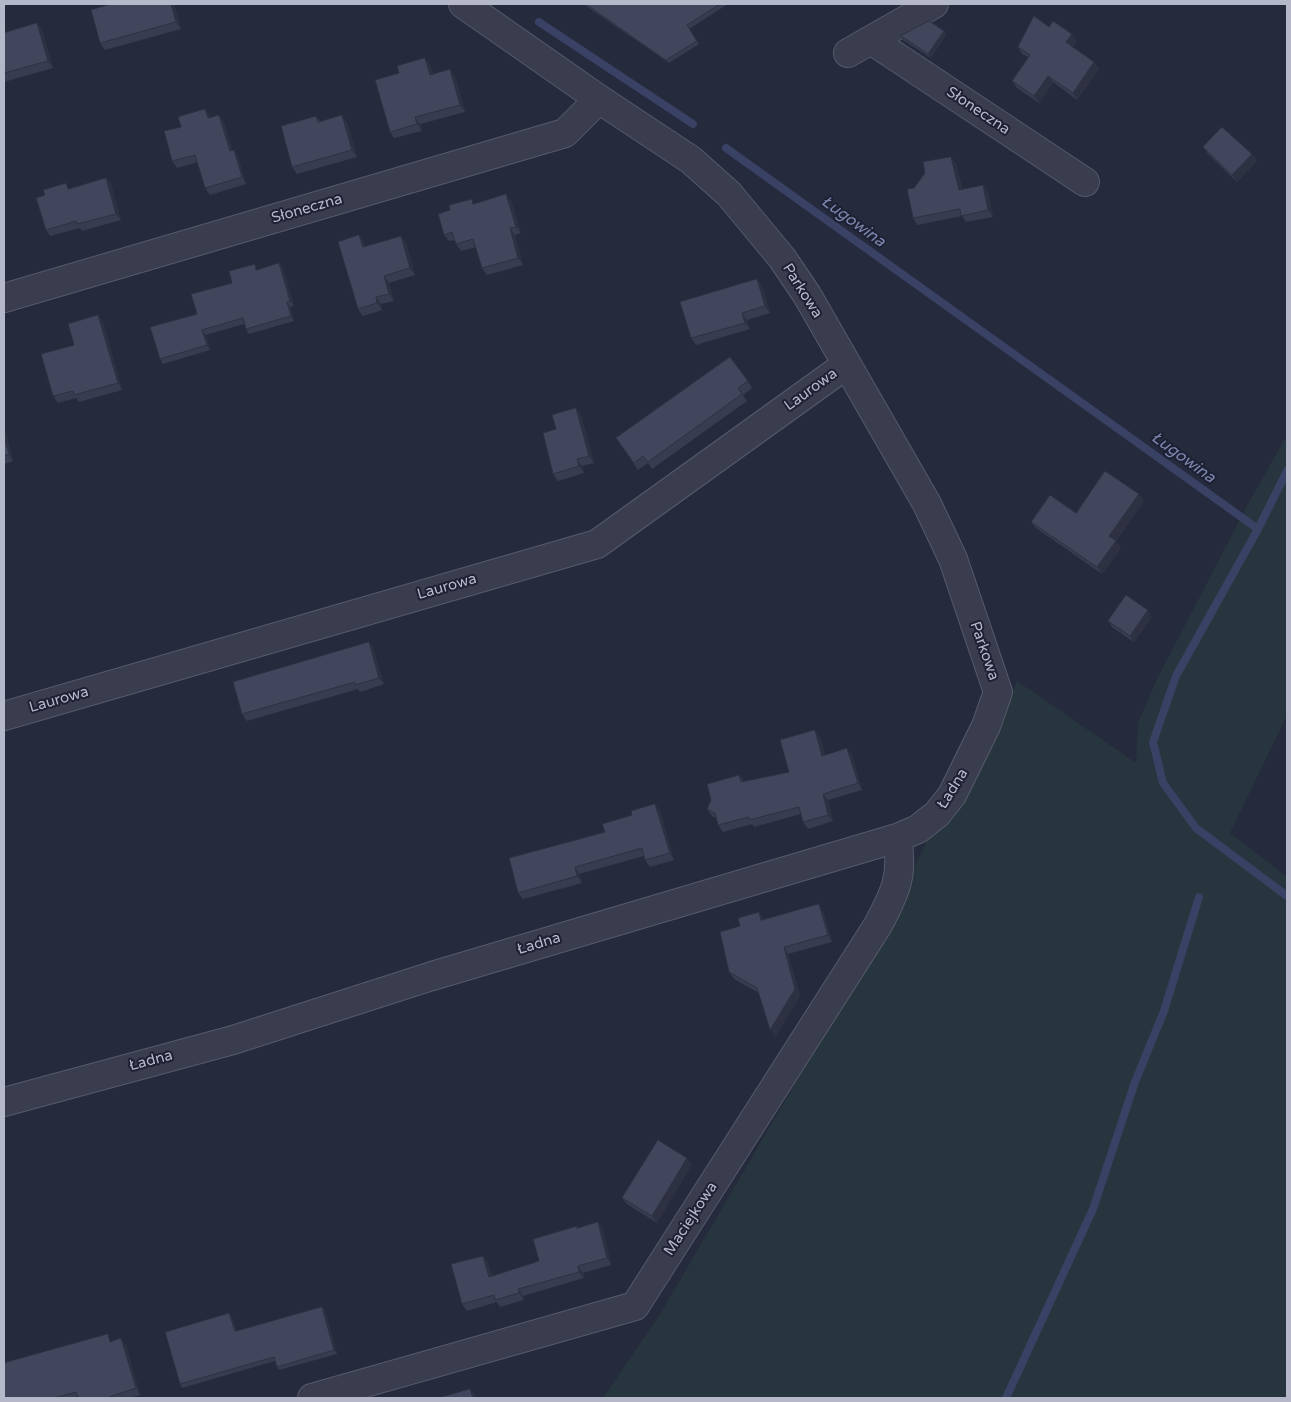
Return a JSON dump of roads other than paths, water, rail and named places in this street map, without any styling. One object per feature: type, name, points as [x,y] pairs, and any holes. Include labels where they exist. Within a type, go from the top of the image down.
[{"type":"street","name":"Parkowa","points":[[464,4],[599,99],[691,160],[729,194],[782,258],[808,295],[846,365],[928,504],[950,551],[998,692]]},
{"type":"street","name":"Słoneczna","points":[[934,4],[860,46],[1085,182]]},
{"type":"street","name":"Słoneczna","points":[[4,298],[565,133],[599,99]]},
{"type":"street","name":"Laurowa","points":[[4,716],[598,544],[846,365]]},
{"type":"street","name":"Ładna","points":[[4,1102],[233,1040],[432,976],[897,838],[918,830],[937,814],[952,795],[986,726],[998,692]]},
{"type":"street","name":"Maciejkowa","points":[[312,1398],[635,1306],[878,925],[893,898],[900,877],[901,858],[897,838]]},
{"type":"waterway","name":"Ługowina","points":[[539,22],[693,124]]},
{"type":"waterway","name":"Ługowina","points":[[726,148],[1258,529]]},
{"type":"waterway","name":"Ługowina","points":[[1287,471],[1258,529],[1176,676],[1153,742],[1163,783],[1196,828],[1287,896]]},
{"type":"waterway","points":[[1006,1398],[1093,1209],[1135,1082],[1164,1011],[1199,897]]}]
